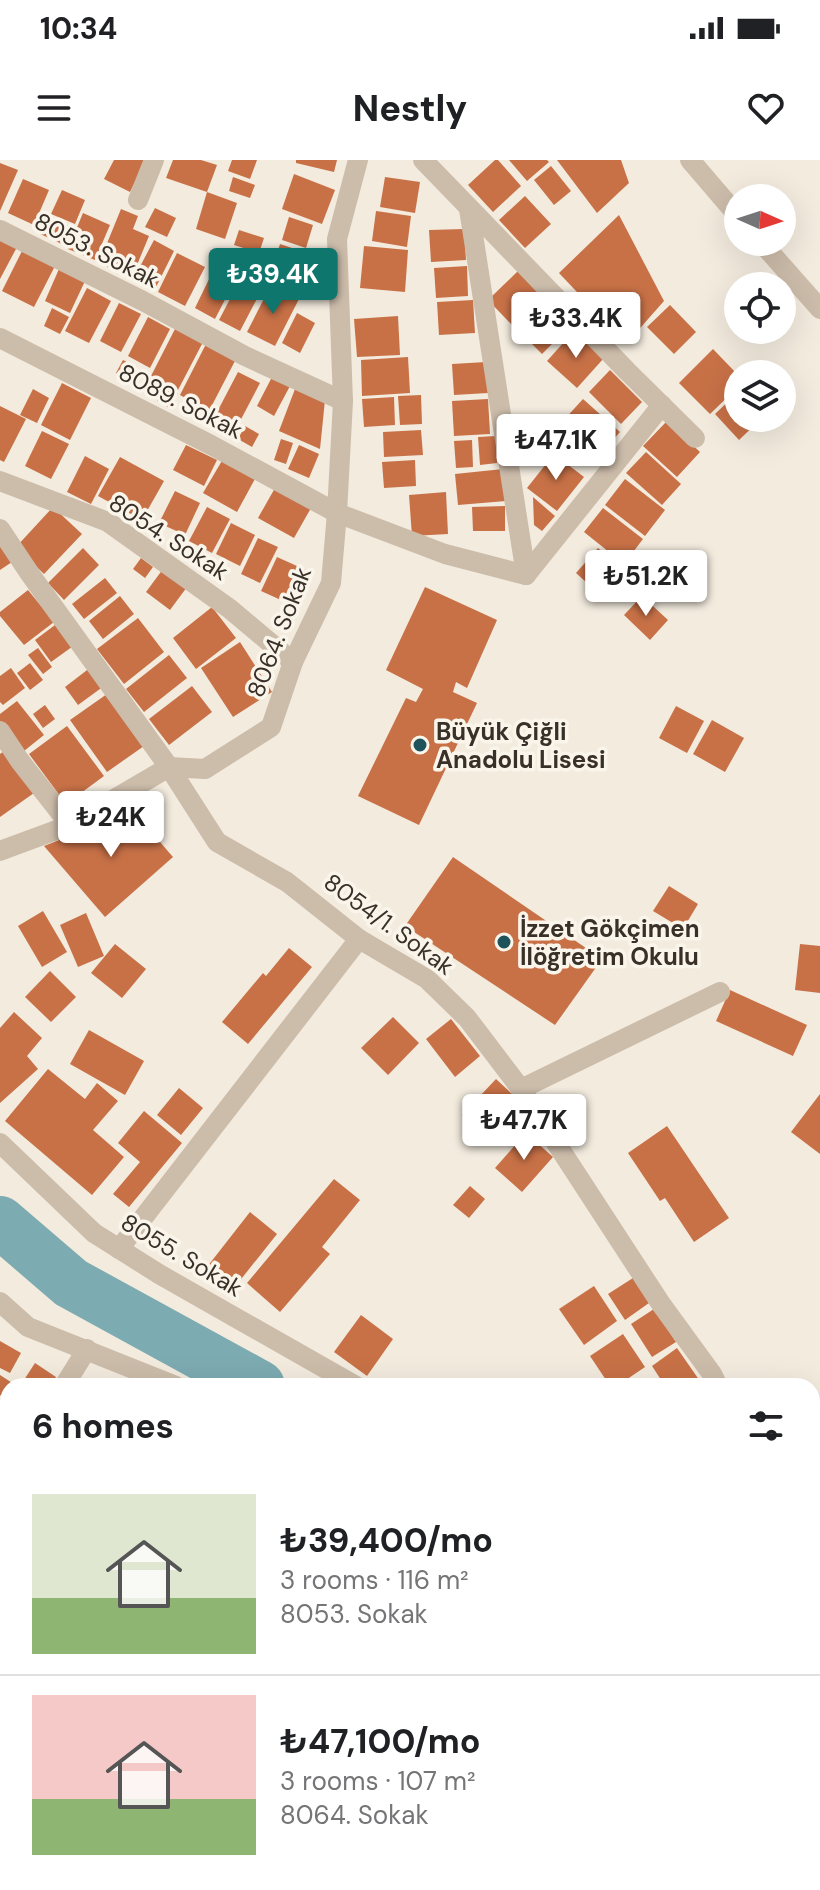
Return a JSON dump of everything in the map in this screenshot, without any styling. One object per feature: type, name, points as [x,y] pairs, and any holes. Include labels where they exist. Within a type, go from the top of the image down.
[{"type":"street","points":[[138,200],[154,160]]},
{"type":"street","name":"8064. Sokak","points":[[169,767],[205,769],[271,727],[293,662],[331,583],[343,401],[337,239],[358,160]]},
{"type":"street","points":[[423,160],[695,438]]},
{"type":"street","points":[[690,160],[724,200]]},
{"type":"street","points":[[469,209],[526,575]]},
{"type":"street","name":"8053. Sokak","points":[[0,230],[245,356],[343,401]]},
{"type":"street","points":[[773,256],[820,309]]},
{"type":"street","name":"8089. Sokak","points":[[0,338],[337,513],[445,554],[526,575]]},
{"type":"street","points":[[526,575],[662,405]]},
{"type":"street","name":"8054. Sokak","points":[[0,481],[108,522],[230,609],[293,662]]},
{"type":"street","name":"8054/1. Sokak","points":[[0,529],[169,767],[217,842],[287,882],[359,939],[427,979],[467,1018],[521,1089],[653,1292],[714,1378]]},
{"type":"street","points":[[0,731],[70,825]]},
{"type":"street","points":[[0,851],[70,825],[169,767]]},
{"type":"street","points":[[119,1249],[359,939]]},
{"type":"street","points":[[521,1089],[720,992]]},
{"type":"street","name":"8055. Sokak","points":[[0,1143],[94,1233],[159,1274],[342,1378]]},
{"type":"street","points":[[0,1302],[28,1327],[157,1378]]},
{"type":"street","points":[[69,1378],[87,1349]]},
{"type":"building","points":[[114,160],[146,160],[130,192],[104,179]]},
{"type":"building","points":[[173,160],[201,160],[217,165],[207,192],[166,178]]},
{"type":"building","points":[[232,160],[257,160],[250,179],[228,171]]},
{"type":"building","points":[[296,160],[337,160],[334,172],[296,163]]},
{"type":"building","points":[[495,160],[521,186],[493,212],[468,185]]},
{"type":"building","points":[[509,160],[547,160],[549,162],[527,181]]},
{"type":"building","points":[[557,160],[621,160],[629,183],[597,213]]},
{"type":"building","points":[[0,163],[18,170],[0,211]]},
{"type":"building","points":[[551,166],[571,191],[554,205],[534,180]]},
{"type":"building","points":[[294,174],[335,190],[322,224],[282,209]]},
{"type":"building","points":[[233,177],[255,185],[250,198],[229,191]]},
{"type":"building","points":[[385,177],[420,182],[415,213],[380,207]]},
{"type":"building","points":[[23,179],[49,190],[34,225],[8,213]]},
{"type":"building","points":[[62,190],[85,200],[75,224],[51,214]]},
{"type":"building","points":[[207,192],[237,203],[225,239],[196,229]]},
{"type":"building","points":[[525,196],[551,224],[525,248],[499,220]]},
{"type":"building","points":[[155,208],[176,218],[167,237],[145,227]]},
{"type":"building","points":[[121,209],[138,216],[133,229],[149,236],[132,277],[99,263]]},
{"type":"building","points":[[376,211],[411,216],[407,247],[372,241]]},
{"type":"building","points":[[83,213],[110,225],[95,260],[68,249]]},
{"type":"building","points":[[619,215],[664,301],[626,344],[559,273]]},
{"type":"building","points":[[45,216],[70,226],[62,244],[38,233]]},
{"type":"building","points":[[289,217],[313,225],[306,248],[282,240]]},
{"type":"building","points":[[464,229],[466,260],[431,262],[429,230]]},
{"type":"building","points":[[239,230],[264,238],[259,253],[234,245]]},
{"type":"building","points":[[0,238],[17,247],[0,279]]},
{"type":"building","points":[[154,240],[174,251],[156,287],[135,276]]},
{"type":"building","points":[[280,244],[313,255],[303,286],[270,275]]},
{"type":"building","points":[[364,246],[408,250],[405,292],[360,288]]},
{"type":"building","points":[[23,249],[55,266],[34,307],[2,291]]},
{"type":"building","points":[[177,253],[205,267],[185,306],[158,292]]},
{"type":"building","points":[[467,266],[468,296],[436,298],[434,268]]},
{"type":"building","points":[[59,269],[85,281],[70,313],[45,301]]},
{"type":"building","points":[[518,271],[543,297],[513,326],[488,300]]},
{"type":"building","points":[[212,273],[233,284],[215,319],[195,308]]},
{"type":"building","points":[[239,282],[260,293],[240,331],[219,320]]},
{"type":"building","points":[[271,285],[299,299],[275,346],[247,332]]},
{"type":"building","points":[[87,288],[111,301],[89,343],[65,331]]},
{"type":"building","points":[[473,300],[475,333],[439,335],[437,302]]},
{"type":"building","points":[[545,300],[570,326],[542,354],[516,328]]},
{"type":"building","points":[[119,303],[141,314],[121,352],[100,341]]},
{"type":"building","points":[[670,305],[696,332],[674,354],[647,327]]},
{"type":"building","points":[[52,308],[69,317],[60,334],[44,326]]},
{"type":"building","points":[[297,313],[315,323],[300,353],[282,343]]},
{"type":"building","points":[[398,316],[400,355],[357,357],[354,319]]},
{"type":"building","points":[[148,317],[170,329],[150,368],[128,356]]},
{"type":"building","points":[[176,327],[203,342],[178,390],[151,376]]},
{"type":"building","points":[[574,331],[604,358],[577,388],[547,361]]},
{"type":"building","points":[[206,344],[236,359],[209,411],[180,395]]},
{"type":"building","points":[[713,349],[724,360],[724,400],[710,414],[679,383]]},
{"type":"building","points":[[408,357],[410,393],[362,396],[361,360]]},
{"type":"building","points":[[123,360],[137,367],[130,380],[116,373]]},
{"type":"building","points":[[486,362],[488,393],[454,395],[452,364]]},
{"type":"building","points":[[610,370],[642,402],[621,424],[589,392]]},
{"type":"building","points":[[238,372],[260,383],[238,425],[216,414]]},
{"type":"building","points":[[272,377],[290,386],[274,416],[257,406]]},
{"type":"building","points":[[62,383],[91,398],[70,440],[41,425]]},
{"type":"building","points":[[164,386],[178,393],[170,408],[157,401]]},
{"type":"building","points":[[33,389],[49,398],[37,423],[20,415]]},
{"type":"building","points":[[295,389],[325,400],[320,449],[279,431]]},
{"type":"building","points":[[421,395],[422,424],[400,425],[398,396]]},
{"type":"building","points":[[394,397],[395,425],[364,427],[362,399]]},
{"type":"building","points":[[488,399],[490,434],[454,436],[452,401]]},
{"type":"building","points":[[583,399],[620,432],[599,455],[562,422]]},
{"type":"building","points":[[724,405],[724,424],[715,414]]},
{"type":"building","points":[[0,406],[26,419],[4,462],[0,460]]},
{"type":"building","points":[[667,421],[700,452],[677,477],[643,446]]},
{"type":"building","points":[[245,426],[259,434],[252,447],[238,439]]},
{"type":"building","points":[[421,430],[423,455],[384,457],[383,432]]},
{"type":"building","points":[[42,431],[69,444],[51,479],[25,466]]},
{"type":"building","points":[[732,432],[747,432],[739,440]]},
{"type":"building","points":[[496,436],[497,463],[480,465],[478,437]]},
{"type":"building","points":[[281,439],[293,443],[286,464],[274,460]]},
{"type":"building","points":[[472,440],[473,467],[456,468],[454,441]]},
{"type":"building","points":[[186,445],[217,460],[204,486],[173,470]]},
{"type":"building","points":[[299,445],[319,454],[309,478],[288,469]]},
{"type":"building","points":[[646,452],[681,484],[662,505],[626,473]]},
{"type":"building","points":[[554,454],[584,477],[557,511],[527,488]]},
{"type":"building","points":[[85,456],[109,469],[91,504],[67,492]]},
{"type":"building","points":[[120,457],[164,481],[142,520],[98,496]]},
{"type":"building","points":[[223,459],[256,477],[237,512],[203,493]]},
{"type":"building","points":[[415,460],[416,486],[384,488],[382,462]]},
{"type":"building","points":[[503,469],[506,501],[458,505],[455,474]]},
{"type":"building","points":[[625,479],[665,510],[645,536],[605,505]]},
{"type":"building","points":[[275,488],[311,508],[294,538],[258,518]]},
{"type":"building","points":[[175,491],[200,503],[185,535],[159,523]]},
{"type":"building","points":[[446,492],[448,534],[412,536],[409,495]]},
{"type":"building","points":[[533,497],[555,516],[542,531],[534,525]]},
{"type":"building","points":[[505,506],[505,531],[473,531],[472,507]]},
{"type":"building","points":[[53,507],[82,534],[44,574],[16,547]]},
{"type":"building","points":[[207,507],[230,519],[212,553],[189,541]]},
{"type":"building","points":[[603,508],[643,539],[624,564],[584,532]]},
{"type":"building","points":[[231,523],[255,535],[240,566],[216,554]]},
{"type":"building","points":[[258,538],[278,547],[260,583],[241,574]]},
{"type":"building","points":[[0,545],[12,562],[0,570]]},
{"type":"building","points":[[83,548],[99,565],[64,600],[48,583]]},
{"type":"building","points":[[598,548],[621,569],[598,593],[576,573]]},
{"type":"building","points":[[277,557],[308,571],[292,605],[261,591]]},
{"type":"building","points":[[141,558],[153,567],[145,578],[133,569]]},
{"type":"building","points":[[163,569],[187,587],[170,610],[146,592]]},
{"type":"building","points":[[105,578],[117,593],[84,619],[72,604]]},
{"type":"building","name":"Büyük Çiğli Anadolu Lisesi","points":[[425,587],[497,620],[467,688],[456,682],[453,692],[477,703],[419,825],[358,796],[406,698],[416,702],[423,689],[386,670]]},
{"type":"building","points":[[28,590],[54,622],[24,645],[0,612]]},
{"type":"building","points":[[120,596],[134,614],[103,639],[89,621]]},
{"type":"building","points":[[642,596],[668,620],[650,640],[624,615]]},
{"type":"building","points":[[212,607],[236,638],[196,669],[173,638]]},
{"type":"building","points":[[138,618],[164,652],[124,684],[97,649]]},
{"type":"building","points":[[59,622],[76,644],[51,662],[35,640]]},
{"type":"building","points":[[240,642],[272,692],[233,717],[201,668]]},
{"type":"building","points":[[38,648],[52,667],[43,674],[28,655]]},
{"type":"building","points":[[169,655],[187,678],[144,712],[126,689]]},
{"type":"building","points":[[30,663],[43,680],[30,690],[17,673]]},
{"type":"building","points":[[91,667],[104,686],[78,705],[65,687]]},
{"type":"building","points":[[11,668],[25,688],[3,705],[0,702],[0,676]]},
{"type":"building","points":[[192,686],[212,712],[169,745],[149,719]]},
{"type":"building","points":[[107,694],[144,746],[107,772],[70,720]]},
{"type":"building","points":[[17,701],[44,735],[24,751],[0,721],[0,714]]},
{"type":"building","points":[[45,705],[55,719],[43,728],[33,714]]},
{"type":"building","points":[[676,706],[704,721],[687,753],[659,738]]},
{"type":"building","points":[[712,720],[744,738],[725,772],[693,754]]},
{"type":"building","points":[[67,726],[104,776],[66,804],[29,754]]},
{"type":"building","points":[[4,751],[34,793],[0,817],[0,754]]},
{"type":"building","points":[[133,811],[173,857],[105,917],[44,846]]},
{"type":"building","name":"İzzet Gökçimen İlöğretim Okulu","points":[[453,857],[602,959],[555,1025],[405,926]]},
{"type":"building","points":[[669,886],[698,904],[683,929],[653,911]]},
{"type":"building","points":[[43,911],[67,952],[42,967],[18,926]]},
{"type":"building","points":[[86,913],[104,956],[78,967],[60,925]]},
{"type":"building","points":[[115,944],[146,969],[122,998],[91,973]]},
{"type":"building","points":[[800,944],[820,946],[820,993],[795,990]]},
{"type":"building","points":[[289,948],[312,967],[248,1044],[222,1022],[263,973],[266,976]]},
{"type":"building","points":[[50,971],[76,997],[51,1022],[25,997]]},
{"type":"building","points":[[730,990],[807,1025],[793,1056],[716,1021]]},
{"type":"building","points":[[14,1012],[42,1038],[27,1056],[38,1069],[0,1103],[0,1028]]},
{"type":"building","points":[[393,1017],[419,1043],[388,1075],[361,1048]]},
{"type":"building","points":[[451,1019],[480,1056],[455,1077],[426,1039]]},
{"type":"building","points":[[89,1030],[144,1061],[125,1095],[70,1064]]},
{"type":"building","points":[[48,1069],[85,1099],[97,1083],[118,1101],[93,1130],[124,1157],[92,1195],[5,1121]]},
{"type":"building","points":[[496,1079],[524,1105],[490,1141],[462,1115]]},
{"type":"building","points":[[179,1088],[203,1108],[181,1135],[157,1115]]},
{"type":"building","points":[[820,1094],[820,1154],[791,1132]]},
{"type":"building","points":[[144,1111],[182,1143],[129,1207],[113,1194],[140,1162],[118,1143]]},
{"type":"building","points":[[667,1126],[729,1218],[694,1242],[665,1198],[660,1201],[628,1153]]},
{"type":"building","points":[[526,1133],[553,1157],[522,1192],[495,1168]]},
{"type":"building","points":[[334,1179],[360,1200],[322,1247],[330,1254],[280,1312],[247,1283]]},
{"type":"building","points":[[470,1186],[485,1199],[469,1218],[453,1205]]},
{"type":"building","points":[[250,1212],[277,1234],[234,1288],[207,1267]]},
{"type":"building","points":[[633,1278],[649,1303],[625,1320],[608,1294]]},
{"type":"building","points":[[594,1286],[617,1321],[584,1345],[559,1309]]},
{"type":"building","points":[[654,1309],[676,1342],[652,1357],[631,1324]]},
{"type":"building","points":[[361,1315],[393,1339],[367,1376],[334,1352]]},
{"type":"building","points":[[623,1334],[645,1367],[629,1378],[605,1378],[590,1356]]},
{"type":"building","points":[[0,1341],[21,1353],[10,1373],[0,1368]]},
{"type":"building","points":[[677,1348],[698,1378],[660,1378],[652,1366]]},
{"type":"building","points":[[35,1363],[56,1377],[55,1378],[25,1378]]},
{"type":"waterway","points":[[0,1222],[71,1283],[244,1378]]},
{"type":"place","name":"Büyük Çiğli Anadolu Lisesi","points":[[420,745]]},
{"type":"place","name":"İzzet Gökçimen İlöğretim Okulu","points":[[504,942]]}]
